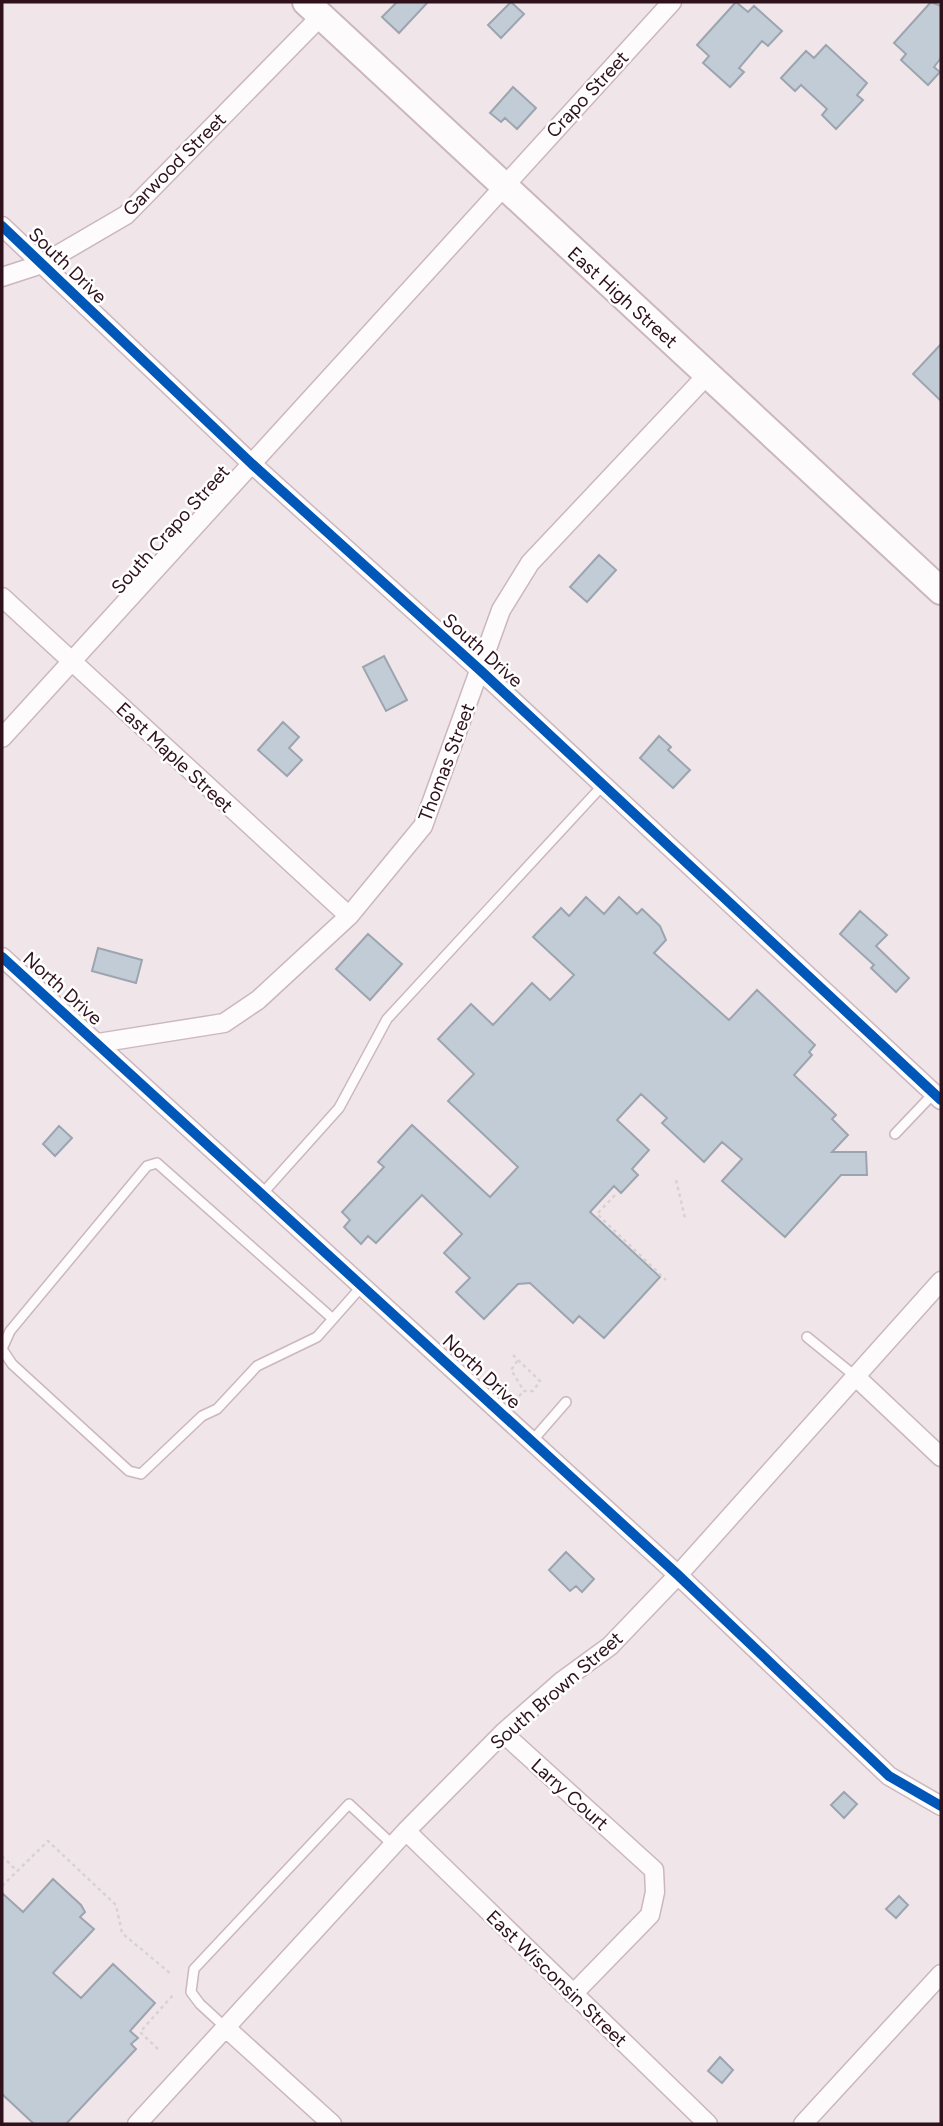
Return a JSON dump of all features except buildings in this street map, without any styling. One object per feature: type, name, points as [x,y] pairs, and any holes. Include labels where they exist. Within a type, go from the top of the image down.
[{"type":"street","name":"Crapo Street","points":[[502,186],[672,2]]},
{"type":"street","name":"East High Street","points":[[314,9],[941,591]]},
{"type":"street","name":"Garwood Street","points":[[2,277],[42,264],[126,215],[314,9]]},
{"type":"street","name":"South Crapo Street","points":[[2,738],[502,186]]},
{"type":"street","name":"South Drive","points":[[2,226],[252,464],[481,671],[937,1096]]},
{"type":"street","name":"Thomas Street","points":[[98,1043],[224,1023],[258,1000],[349,916],[423,826],[501,610],[530,563],[708,374]]},
{"type":"street","name":"East Maple Street","points":[[2,597],[349,916]]},
{"type":"street","name":"North Drive","points":[[2,957],[678,1575],[889,1776],[941,1807]]},
{"type":"street","name":"South Brown Street","points":[[137,2124],[399,1838],[503,1733],[562,1681],[610,1646],[678,1575],[941,1281]]},
{"type":"street","points":[[855,1376],[941,1457]]},
{"type":"street","name":"Larry Court","points":[[503,1733],[654,1870],[655,1892],[650,1915],[573,1994]]},
{"type":"street","name":"East Wisconsin Street","points":[[399,1838],[573,1994],[708,2124]]},
{"type":"street","points":[[803,2124],[941,1974]]},
{"type":"street","points":[[225,2027],[332,2124]]},
{"type":"lane","points":[[262,1194],[339,1108],[387,1019],[603,785]]},
{"type":"lane","points":[[895,1134],[937,1096]]},
{"type":"lane","points":[[333,1319],[157,1163],[147,1166],[10,1331],[2,1349],[12,1364],[129,1471],[141,1474],[202,1416],[217,1409],[257,1366],[317,1337],[333,1319],[362,1286]]},
{"type":"lane","points":[[807,1337],[855,1376]]},
{"type":"lane","points":[[532,1441],[566,1402]]},
{"type":"lane","points":[[225,2027],[191,1992],[194,1969],[349,1804],[399,1838]]},
{"type":"path","points":[[676,1180],[685,1218]]},
{"type":"path","points":[[615,1195],[597,1214],[666,1280]]},
{"type":"path","points":[[513,1355],[540,1381],[533,1391],[524,1391],[514,1401]]},
{"type":"path","points":[[518,1360],[511,1370],[524,1391]]},
{"type":"path","points":[[2,1886],[48,1841],[116,1905],[122,1933],[171,1974]]},
{"type":"path","points":[[2,1856],[17,1871]]},
{"type":"path","points":[[158,2049],[140,2032],[173,1995]]},
{"type":"cycle path","points":[[2,226],[252,464],[481,671],[941,1100]]},
{"type":"cycle path","points":[[2,957],[678,1575],[889,1776],[941,1806]]}]
